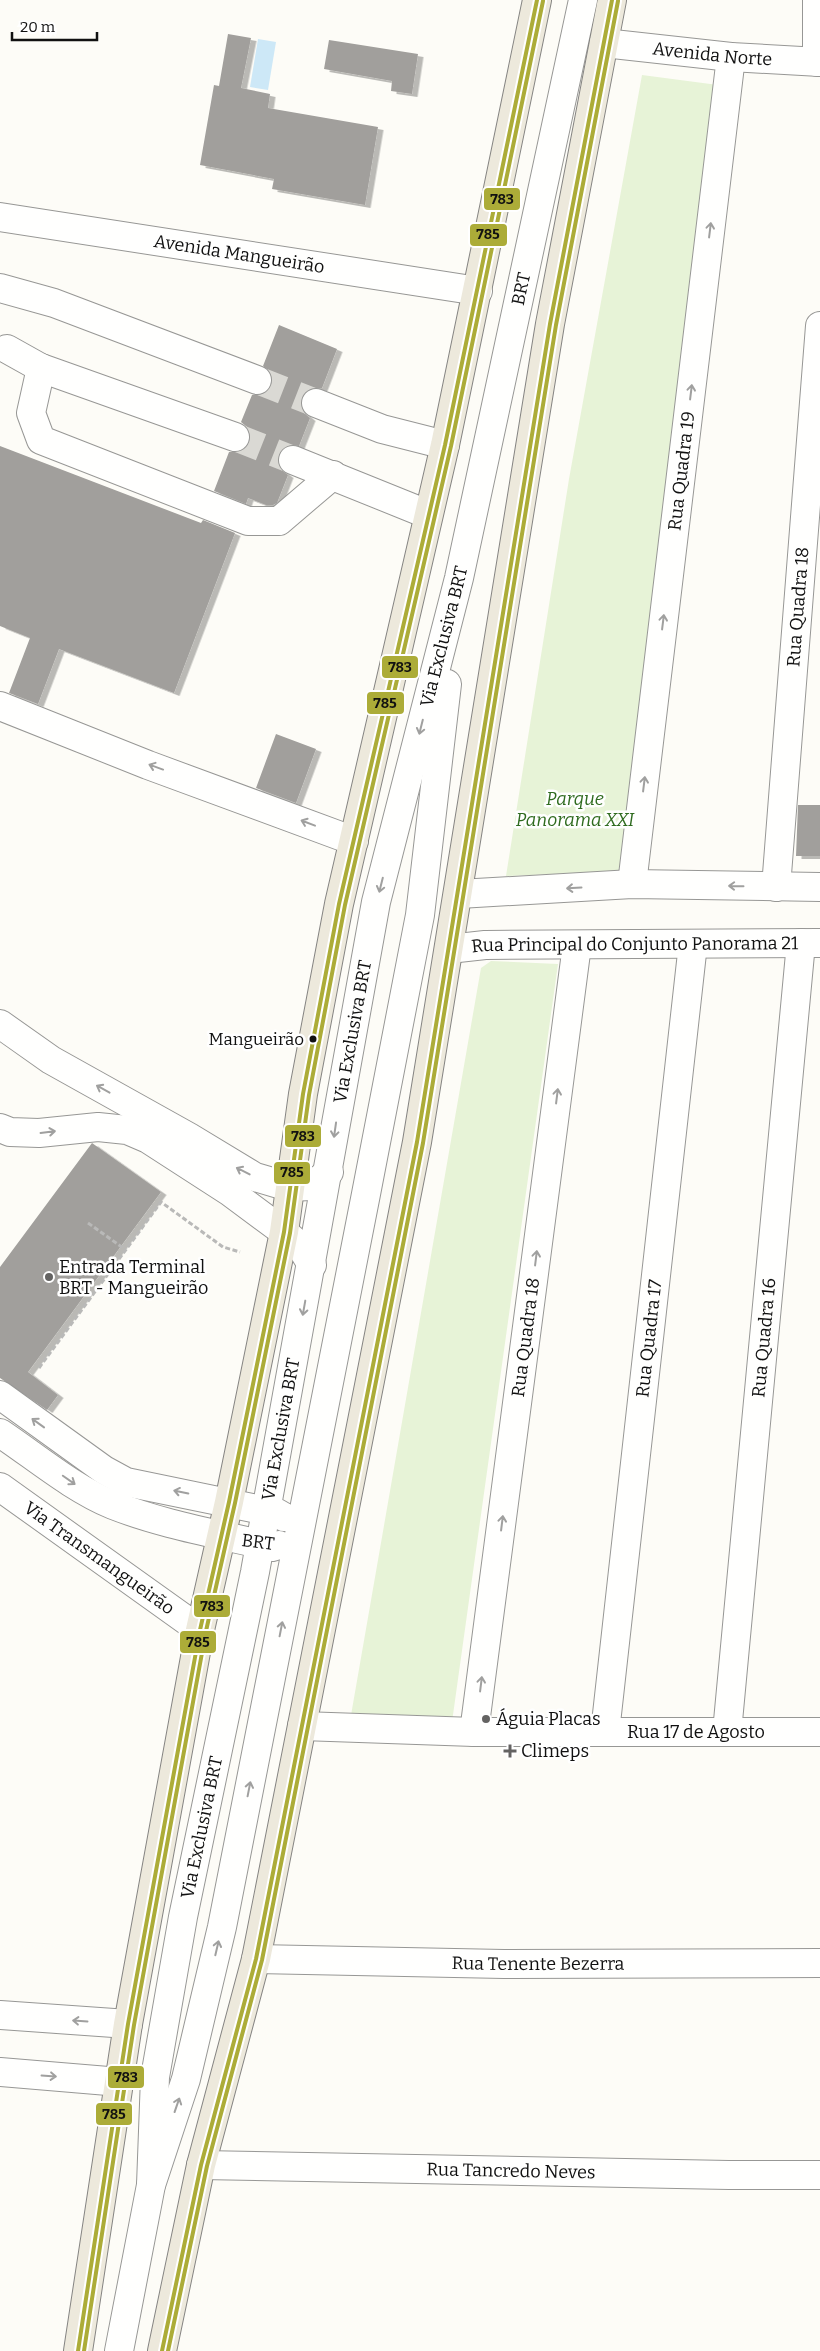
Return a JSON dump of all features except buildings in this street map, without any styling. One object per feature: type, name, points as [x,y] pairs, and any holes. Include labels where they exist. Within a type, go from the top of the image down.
[{"type":"main road","points":[[78,2351],[128,2024],[200,1630],[229,1502],[284,1232],[289,1187],[304,1094],[339,904],[445,445],[537,0]]},
{"type":"main road","points":[[162,2351],[201,2165],[256,1959],[417,1142],[459,894],[550,324],[612,0]]},
{"type":"street","name":"BRT","points":[[459,578],[582,0]]},
{"type":"street","points":[[817,0],[819,62]]},
{"type":"street","name":"Avenida Norte","points":[[604,43],[731,56],[819,62]]},
{"type":"street","name":"Rua Quadra 19","points":[[632,884],[731,56]]},
{"type":"street","name":"Avenida Mangueirão","points":[[0,217],[478,292]]},
{"type":"street","points":[[0,288],[54,303],[257,380]]},
{"type":"street","name":"Rua Quadra 18","points":[[776,887],[820,326]]},
{"type":"street","points":[[7,349],[41,368],[235,437]]},
{"type":"street","points":[[41,368],[31,413],[41,440],[248,521],[279,521],[333,475]]},
{"type":"street","points":[[316,403],[382,429],[445,445]]},
{"type":"street","points":[[294,460],[428,514]]},
{"type":"street","name":"Via Exclusiva BRT","points":[[151,2185],[155,2077],[183,1917],[267,1511],[376,902],[459,578]]},
{"type":"street","name":"Via Exclusiva BRT","points":[[119,2351],[151,2185],[186,2079],[219,1937],[420,915],[459,578]]},
{"type":"street","points":[[0,706],[354,841]]},
{"type":"street","points":[[459,894],[632,884],[820,888]]},
{"type":"street","name":"Rua Principal do Conjunto Panorama 21","points":[[449,949],[485,946],[811,943]]},
{"type":"street","name":"Rua Quadra 16","points":[[727,1732],[811,943]]},
{"type":"street","name":"Rua Quadra 17","points":[[605,1732],[694,944]]},
{"type":"street","name":"Rua Quadra 18","points":[[474,1732],[577,945]]},
{"type":"street","points":[[0,1024],[51,1060],[189,1137],[234,1166],[271,1183],[289,1187],[311,1186],[329,1172]]},
{"type":"street","points":[[5,1131],[39,1133],[98,1127],[127,1130],[148,1139],[230,1192],[284,1232],[301,1247],[312,1265]]},
{"type":"street","name":"BRT","points":[[0,1395],[104,1470],[126,1482],[229,1502],[278,1514],[293,1523],[299,1535],[289,1544],[272,1546],[221,1536],[112,1505],[87,1492],[0,1433]]},
{"type":"street","name":"Via Transmangueirão","points":[[0,1487],[200,1630]]},
{"type":"street","name":"Rua 17 de Agosto","points":[[302,1726],[474,1732],[820,1732]]},
{"type":"street","name":"Rua Tenente Bezerra","points":[[256,1959],[504,1964],[820,1963]]},
{"type":"street","points":[[0,2015],[128,2024]]},
{"type":"street","points":[[0,2072],[120,2082]]},
{"type":"street","name":"Rua Tancredo Neves","points":[[201,2165],[729,2175],[820,2174]]},
{"type":"path","points":[[39,1368],[161,1202],[223,1247],[240,1252]]},
{"type":"path","points":[[88,1223],[126,1250]]},
{"type":"green space","name":"Parque Panorama XXI","points":[[642,75],[718,85],[626,871],[506,876],[569,479]]},
{"type":"green space","points":[[491,961],[558,964],[452,1722],[350,1721],[481,968]]},
{"type":"water","points":[[258,39],[276,42],[268,90],[250,87]]},
{"type":"tunnel","points":[[257,380],[316,403]]},
{"type":"tunnel","points":[[235,437],[293,460]]},
{"type":"transit line","name":"785","points":[[78,2351],[128,2024],[200,1630],[229,1502],[284,1232],[303,1094],[339,904],[445,445],[537,0]]},
{"type":"transit line","name":"785","points":[[162,2351],[201,2165],[256,1959],[417,1142],[550,324],[612,0]]},
{"type":"transit line","name":"783","points":[[84,2351],[134,2025],[206,1631],[235,1503],[290,1233],[309,1095],[345,905],[451,446],[543,1]]},
{"type":"transit line","name":"783","points":[[168,2351],[207,2166],[262,1960],[423,1143],[556,325],[618,1]]},
{"type":"place","name":"Mangueirão","points":[[313,1039]]},
{"type":"place","name":"Entrada Terminal BRT - Mangueirão","points":[[49,1277]]},
{"type":"place","name":"Águia Placas","points":[[486,1719]]},
{"type":"place","name":"Climeps","points":[[510,1751]]}]
